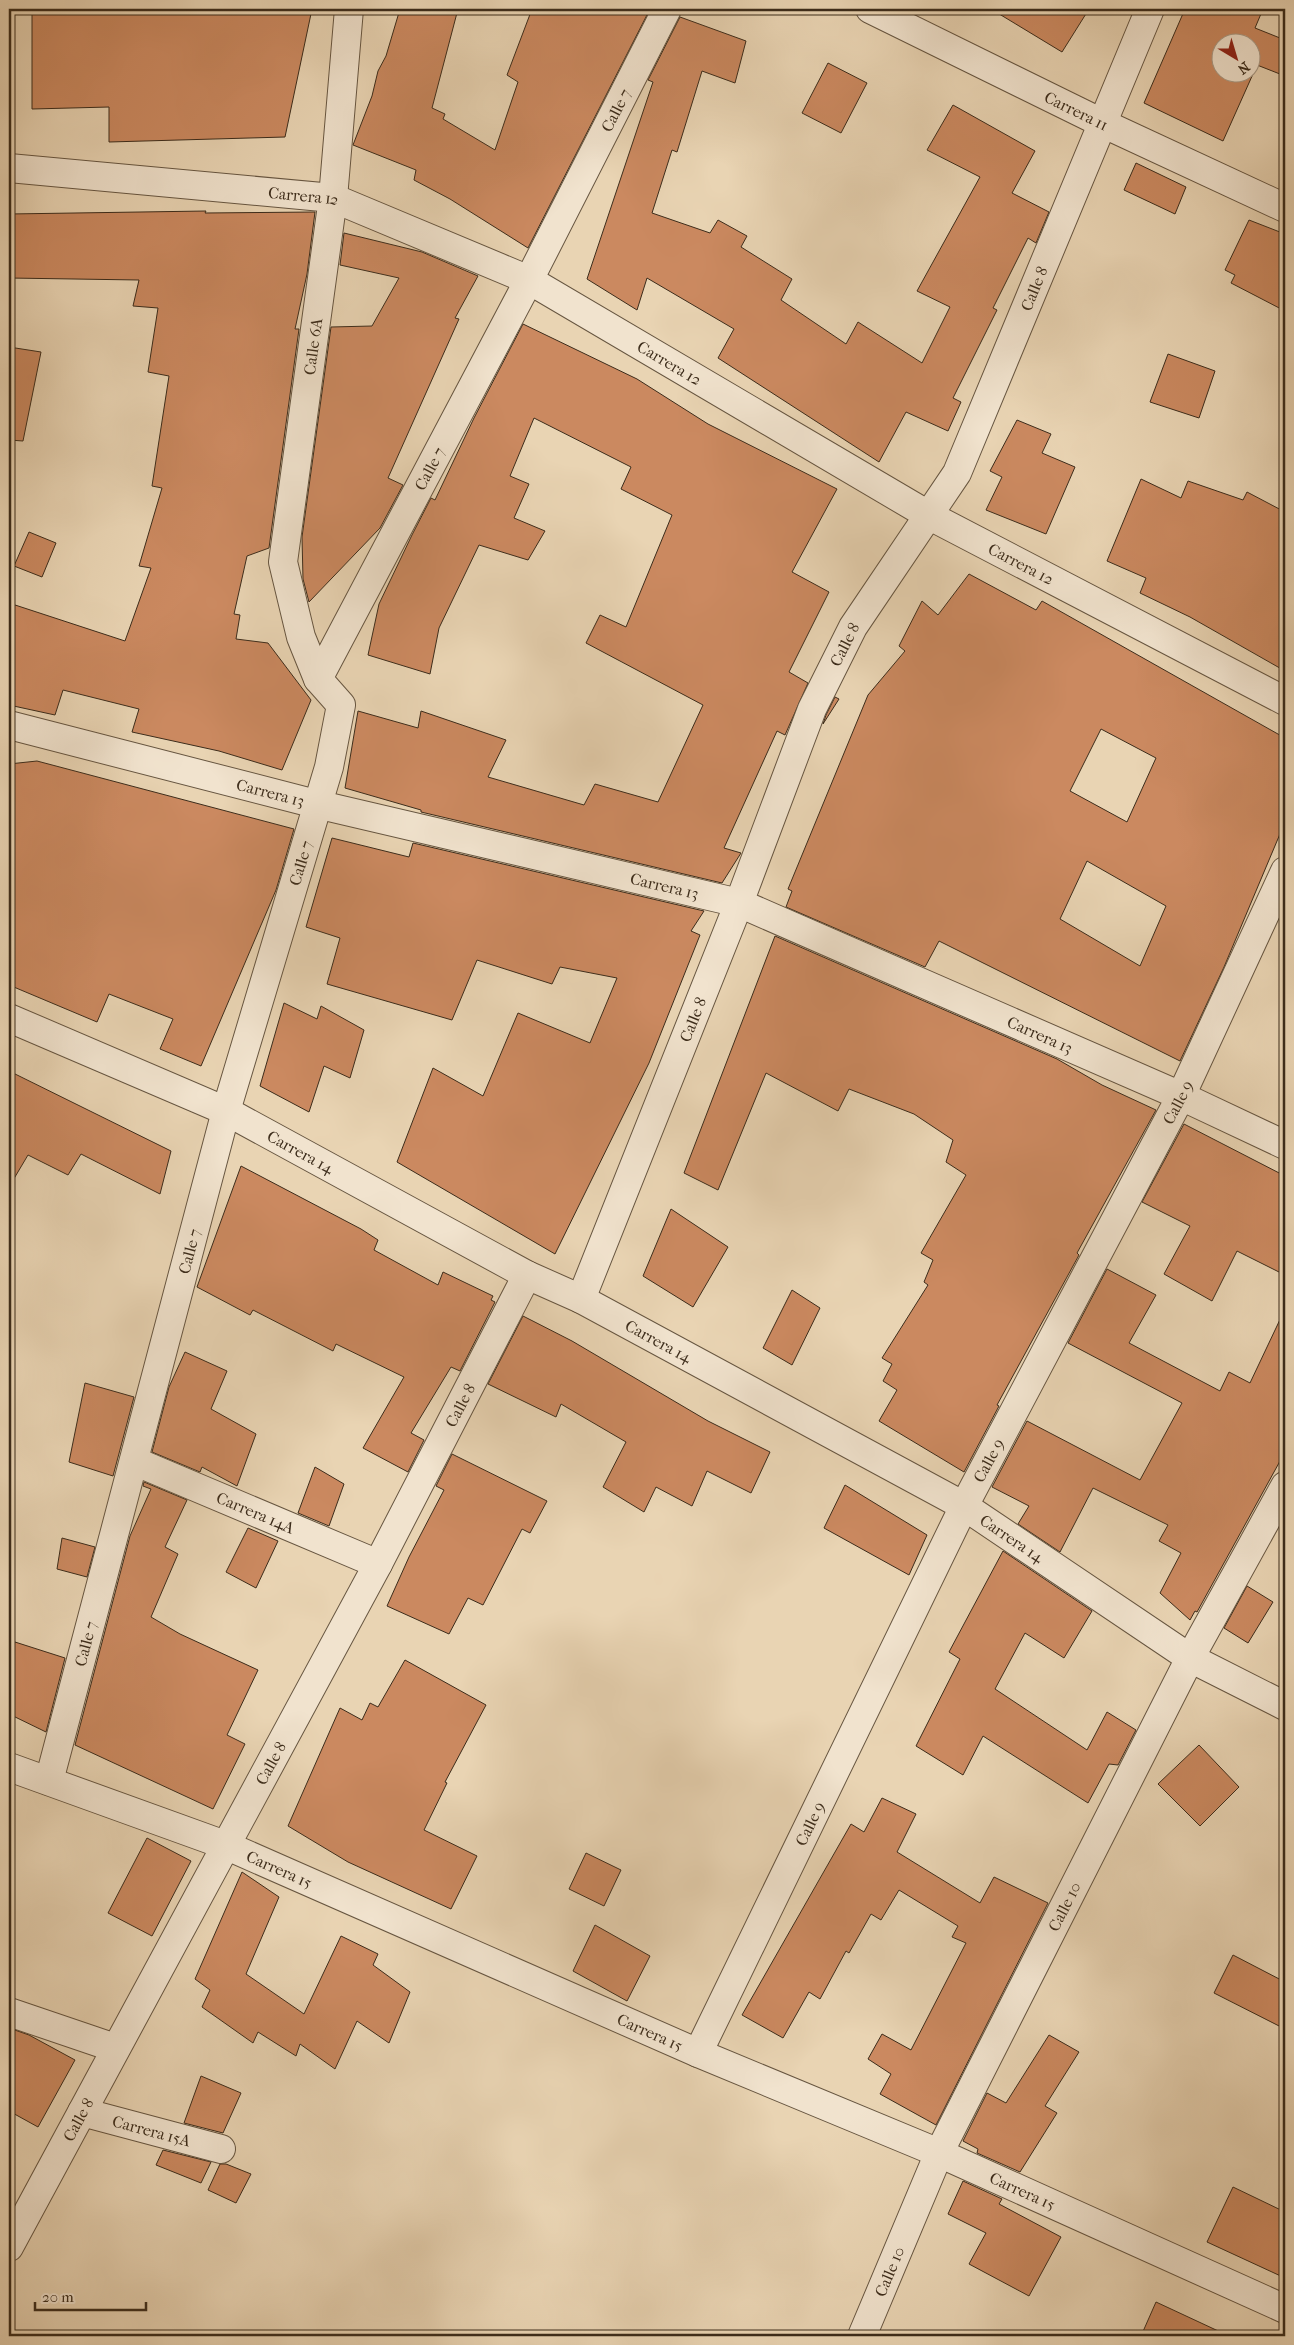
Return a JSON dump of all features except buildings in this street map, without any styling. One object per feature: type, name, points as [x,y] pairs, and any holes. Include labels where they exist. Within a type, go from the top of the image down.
[{"type":"street","name":"Calle 6A","points":[[318,679],[301,637],[283,562],[333,198],[349,9]]},
{"type":"street","name":"Calle 7","points":[[50,1781],[226,1111],[316,804],[329,767],[341,704],[318,679],[528,280],[667,9]]},
{"type":"street","name":"Carrera 11","points":[[870,9],[1102,123],[1285,208]]},
{"type":"street","name":"Calle 8","points":[[581,1299],[739,903],[812,709],[853,627],[930,516],[957,473],[1150,9]]},
{"type":"street","name":"Carrera 12","points":[[9,168],[333,198],[528,280],[930,516],[1285,701]]},
{"type":"street","name":"Carrera 13","points":[[9,726],[316,804],[739,903],[1181,1096],[1285,1145]]},
{"type":"street","name":"Calle 9","points":[[698,2053],[964,1506],[1181,1096],[1285,871]]},
{"type":"street","name":"Carrera 14","points":[[9,1018],[226,1111],[527,1275],[581,1299],[964,1506],[1190,1658],[1285,1706]]},
{"type":"street","name":"Calle 8","points":[[11,2236],[82,2112],[378,1564],[527,1275]]},
{"type":"street","name":"Carrera 14A","points":[[134,1461],[378,1564]]},
{"type":"street","name":"Calle 10","points":[[862,2336],[939,2153],[1190,1658],[1285,1486]]},
{"type":"street","name":"Carrera 15","points":[[9,1767],[225,1845],[698,2053],[939,2153],[1285,2309]]},
{"type":"street","points":[[9,2012],[115,2048]]},
{"type":"street","name":"Carrera 15A","points":[[82,2112],[221,2149]]}]
